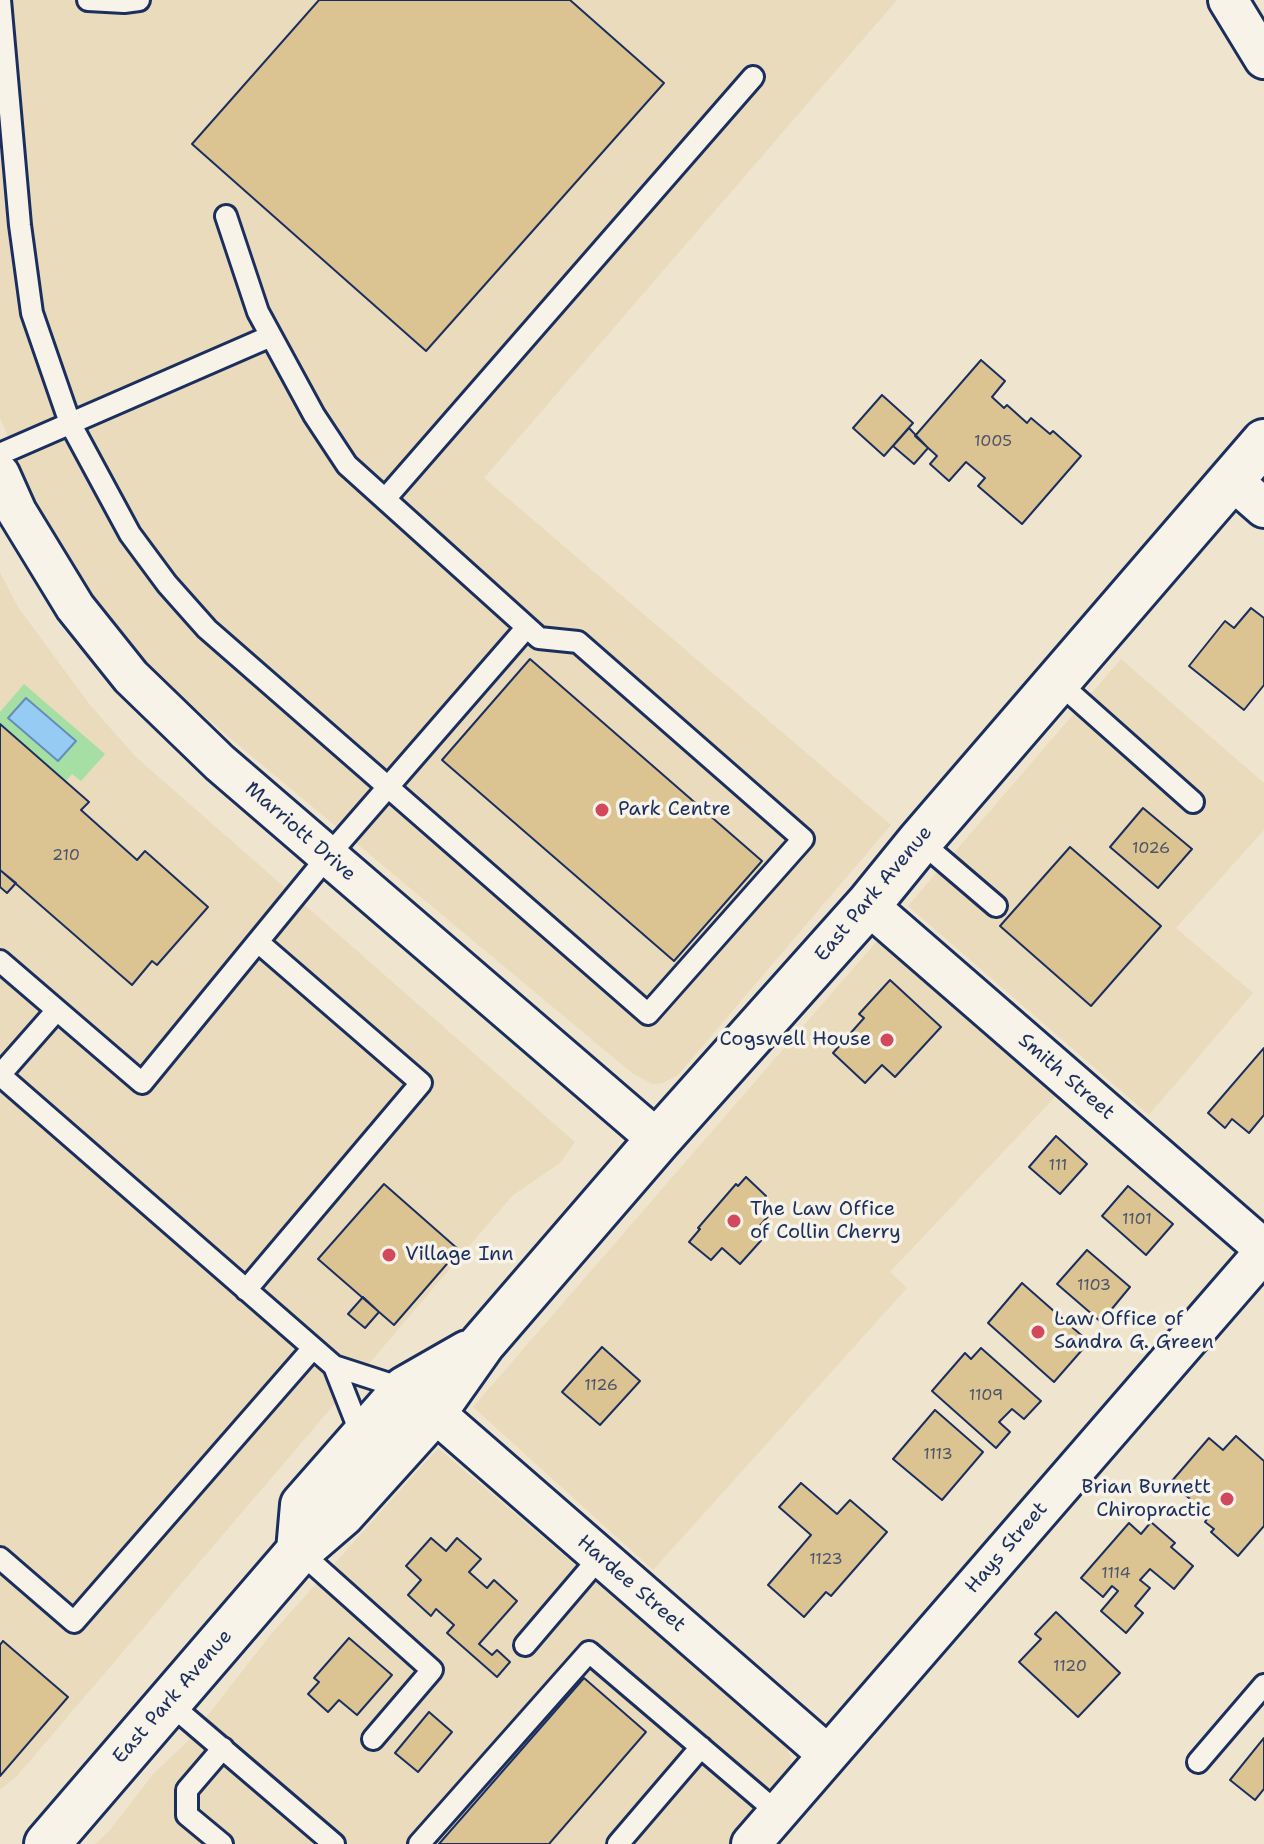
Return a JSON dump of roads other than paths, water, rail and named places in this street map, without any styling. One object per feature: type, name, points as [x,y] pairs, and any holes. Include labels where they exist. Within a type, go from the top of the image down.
[{"type":"street","points":[[1228,0],[1264,59]]},
{"type":"street","name":"East Park Avenue","points":[[299,1551],[303,1505],[362,1438],[420,1401],[482,1344],[658,1140],[868,905],[1264,442]]},
{"type":"street","name":"Marriott Drive","points":[[0,474],[17,512],[75,607],[131,677],[220,763],[658,1140]]},
{"type":"street","points":[[1232,480],[1264,508]]},
{"type":"street","name":"Smith Street","points":[[868,905],[1260,1238]]},
{"type":"street","name":"Hays Street","points":[[751,1844],[1260,1238]]},
{"type":"street","name":"East Park Avenue","points":[[47,1844],[299,1551],[342,1514],[420,1401]]},
{"type":"street","name":"Hardee Street","points":[[420,1401],[828,1755]]},
{"type":"lane","points":[[0,0],[20,225],[32,313],[70,423],[130,534],[167,584],[207,629],[648,1014],[803,839],[578,642],[539,638],[347,465],[314,415],[258,312],[226,216]]},
{"type":"lane","points":[[88,0],[139,0]]},
{"type":"lane","points":[[385,499],[753,77]]},
{"type":"lane","points":[[0,454],[271,336]]},
{"type":"lane","points":[[0,961],[142,1083],[328,856],[527,627]]},
{"type":"lane","points":[[1058,682],[1193,802]]},
{"type":"lane","points":[[920,841],[996,906]]},
{"type":"lane","points":[[246,1290],[421,1083],[258,942]]},
{"type":"lane","points":[[57,1010],[0,1075],[334,1366],[420,1401]]},
{"type":"lane","points":[[0,1558],[74,1622],[313,1348]]},
{"type":"lane","points":[[334,1366],[362,1438]]},
{"type":"lane","points":[[299,1551],[432,1670],[373,1739]]},
{"type":"lane","points":[[525,1645],[600,1557]]},
{"type":"lane","points":[[419,1844],[589,1652],[778,1813]]},
{"type":"lane","points":[[1198,1762],[1264,1685]]},
{"type":"lane","points":[[169,1703],[334,1844]]},
{"type":"lane","points":[[618,1844],[701,1747]]},
{"type":"lane","points":[[222,1844],[187,1815],[187,1790],[223,1748]]},
{"type":"water","points":[[26,698],[76,741],[58,761],[8,718]]},
{"type":"place","name":"Park Centre","points":[[602,810]]},
{"type":"place","name":"Cogswell House","points":[[887,1040]]},
{"type":"place","name":"The Law Office of Collin Cherry","points":[[734,1221]]},
{"type":"place","name":"Village Inn","points":[[389,1255]]},
{"type":"place","name":"Law Office of Sandra G. Green","points":[[1038,1332]]},
{"type":"place","name":"Brian Burnett Chiropractic","points":[[1227,1499]]}]
